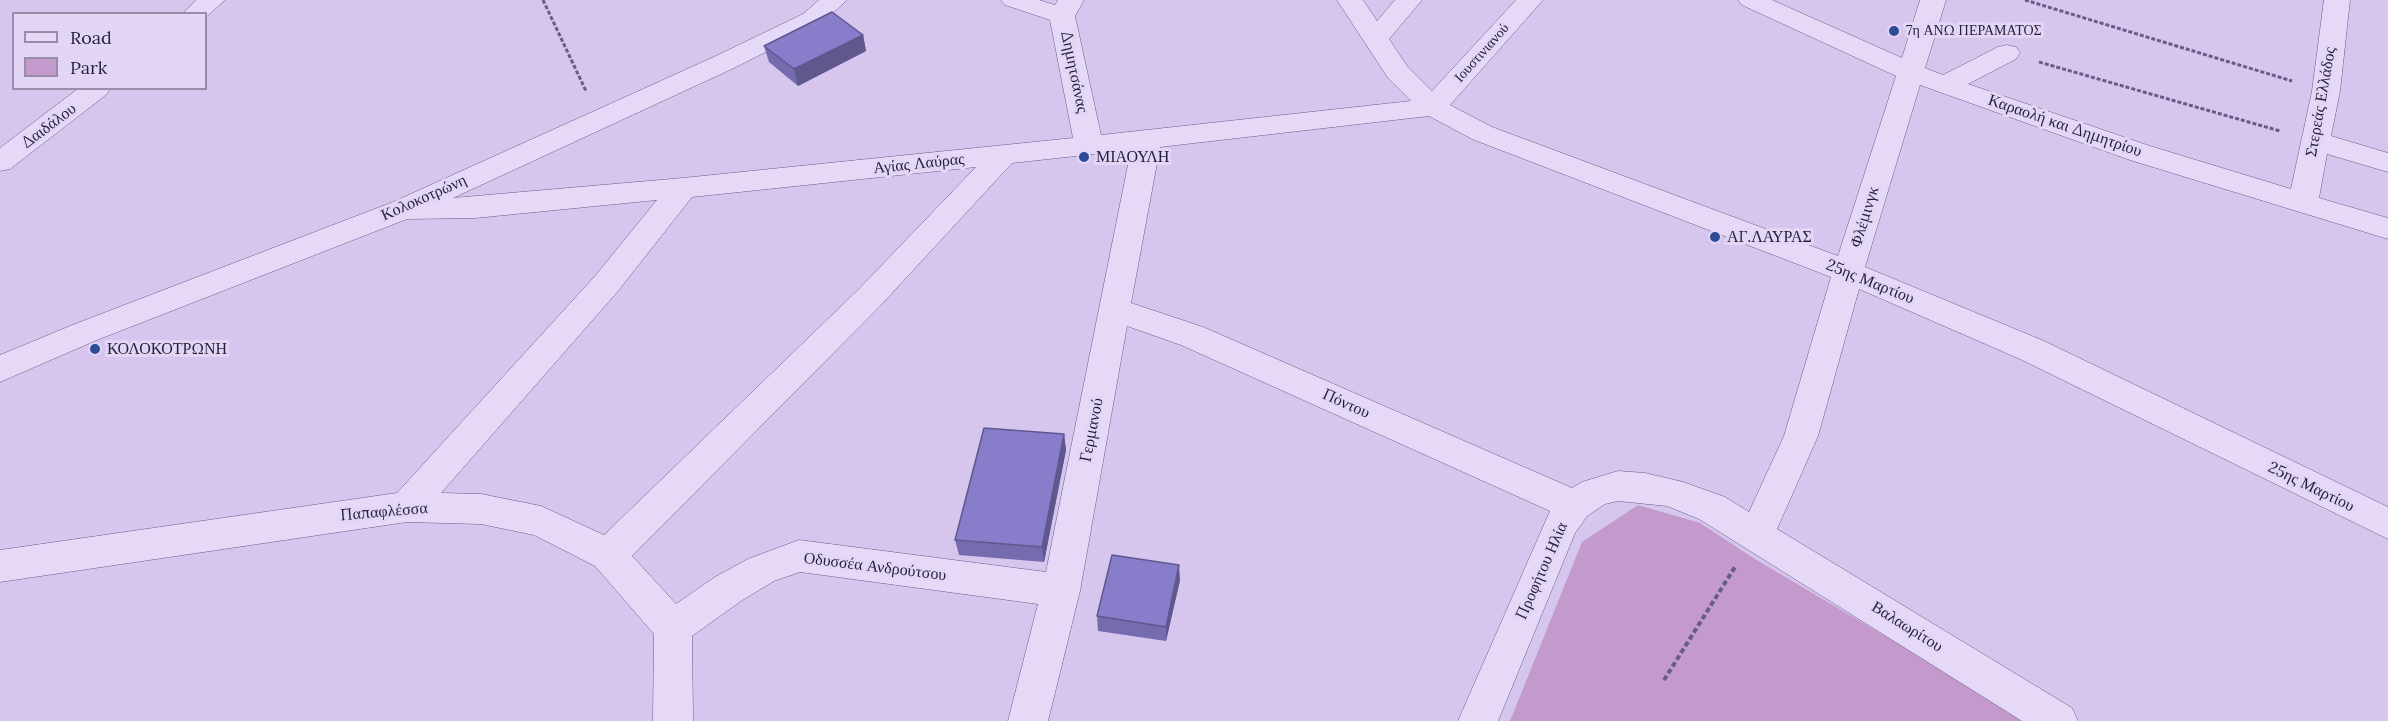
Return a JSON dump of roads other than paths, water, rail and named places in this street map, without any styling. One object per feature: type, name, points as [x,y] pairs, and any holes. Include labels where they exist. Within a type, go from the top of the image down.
[{"type":"street","points":[[197,12],[212,0]]},
{"type":"street","name":"Κολοκοτρώνη","points":[[0,369],[86,332],[404,208],[725,62],[812,19],[834,0]]},
{"type":"street","points":[[1014,0],[1067,8]]},
{"type":"street","name":"25ης Μαρτίου","points":[[1350,0],[1397,72],[1433,107],[1482,133],[1848,272],[2032,350],[2388,524]]},
{"type":"street","points":[[1376,38],[1409,0]]},
{"type":"street","name":"Ιουστινιανού","points":[[1433,107],[1530,0]]},
{"type":"street","name":"Καραολή και Δημητρίου","points":[[1750,0],[1910,72],[1945,85],[2140,153],[2388,229]]},
{"type":"street","name":"Φλέμινγκ","points":[[1757,533],[1801,436],[1848,272],[1932,0]]},
{"type":"street","name":"Στερεάς Ελλάδος","points":[[2303,203],[2326,91],[2337,0]]},
{"type":"street","name":"Δημητσάνας","points":[[1067,8],[1089,146]]},
{"type":"street","points":[[1945,85],[2007,53]]},
{"type":"street","name":"Δαιδάλου","points":[[0,162],[94,90]]},
{"type":"street","name":"Αγίας Λαύρας","points":[[404,208],[475,208],[683,188],[1089,146],[1433,107]]},
{"type":"street","name":"Γερμανού","points":[[1028,721],[1060,591],[1147,138]]},
{"type":"street","points":[[2315,141],[2388,163]]},
{"type":"street","points":[[608,555],[870,297],[1004,155]]},
{"type":"street","points":[[406,507],[607,283],[683,188]]},
{"type":"street","name":"Πόντου","points":[[1115,310],[1192,336],[1575,505]]},
{"type":"street","name":"Προφήτου Ηλία","points":[[1478,721],[1560,526],[1575,505],[1595,492],[1618,486],[1645,488],[1670,492],[1697,501],[1757,533]]},
{"type":"street","name":"Παπαφλέσσα","points":[[0,566],[406,507],[481,508],[541,521],[608,555],[673,628]]},
{"type":"street","name":"Βαλαωρίτου","points":[[1757,533],[2058,721]]},
{"type":"street","name":"Οδυσσέα Ανδρούτσου","points":[[673,628],[728,589],[761,570],[799,556],[1060,591]]},
{"type":"street","points":[[673,628],[673,721]]},
{"type":"place","name":"7η ΑΝΩ ΠΕΡΑΜΑΤΟΣ","points":[[1894,31]]},
{"type":"place","name":"ΜΙΑΟΥΛΗ","points":[[1084,157]]},
{"type":"place","name":"ΑΓ.ΛΑΥΡΑΣ","points":[[1715,237]]},
{"type":"place","name":"ΚΟΛΟΚΟΤΡΩΝΗ","points":[[95,349]]}]
